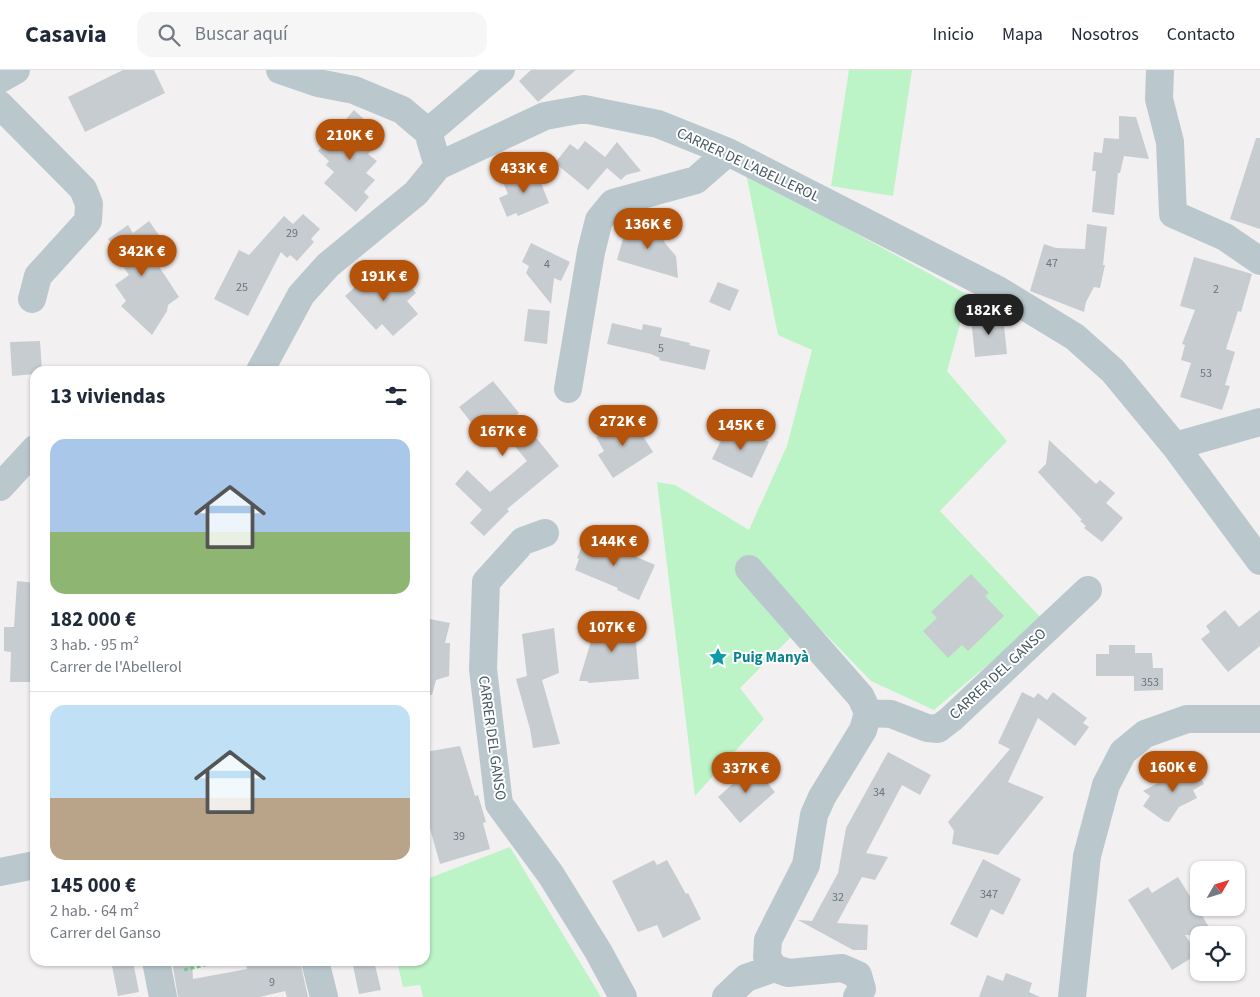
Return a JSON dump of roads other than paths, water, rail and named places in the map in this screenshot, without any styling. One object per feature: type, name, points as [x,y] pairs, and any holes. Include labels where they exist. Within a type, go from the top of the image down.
[{"type":"street","points":[[0,79],[16,70]]},
{"type":"street","points":[[280,70],[318,83],[354,90],[402,110],[428,132],[438,166]]},
{"type":"street","points":[[428,132],[501,70]]},
{"type":"street","points":[[1160,70],[1159,99],[1170,142],[1173,214],[1225,238],[1260,261]]},
{"type":"street","points":[[0,105],[83,189],[89,204],[88,221],[38,276],[32,299]]},
{"type":"street","name":"CARRER DE L'ABELLEROL","points":[[263,366],[301,295],[328,265],[416,193],[438,166],[545,116],[584,109],[658,124],[728,152],[998,290],[1075,337],[1113,371],[1175,446],[1260,561]]},
{"type":"street","points":[[568,389],[591,252],[599,220],[613,203],[696,180],[728,152]]},
{"type":"street","points":[[1175,446],[1260,422]]},
{"type":"street","points":[[0,487],[30,454]]},
{"type":"street","name":"CARRER DEL GANSO","points":[[545,533],[523,541],[486,582],[482,669],[499,804],[551,876],[598,951],[623,997]]},
{"type":"street","points":[[749,569],[861,697],[868,713],[863,730],[814,815],[806,865],[768,940],[766,957],[774,968],[788,973],[842,968],[858,975],[862,989],[857,997]]},
{"type":"street","name":"CARRER DEL GANSO","points":[[868,713],[891,714],[927,728],[938,729],[951,719],[1088,590]]},
{"type":"street","points":[[1072,997],[1088,856],[1106,785],[1123,752],[1145,734],[1187,719],[1260,719]]},
{"type":"street","points":[[0,872],[30,866]]},
{"type":"street","points":[[316,966],[324,997]]},
{"type":"street","points":[[726,997],[746,978],[774,968]]},
{"type":"place","name":"Puig Manyà","points":[[718,657]]}]
